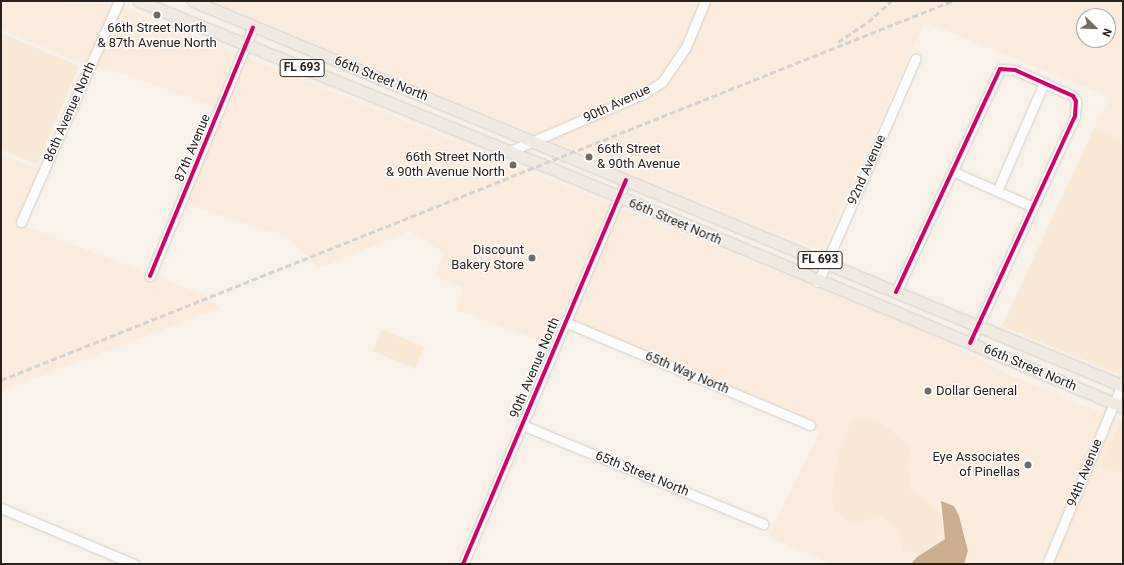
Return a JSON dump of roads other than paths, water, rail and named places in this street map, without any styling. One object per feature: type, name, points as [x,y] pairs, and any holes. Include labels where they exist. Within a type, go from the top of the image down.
[{"type":"main road","name":"66th Street North","points":[[139,1],[1118,405]]},
{"type":"main road","name":"66th Street North","points":[[193,1],[253,27],[533,140],[978,326],[1122,384]]},
{"type":"main road","points":[[368,95],[376,77]]},
{"type":"street","name":"86th Avenue North","points":[[21,222],[119,1]]},
{"type":"street","name":"90th Avenue","points":[[508,152],[533,140],[620,105],[644,94],[662,82],[686,47],[702,2]]},
{"type":"street","name":"87th Avenue","points":[[150,276],[253,27]]},
{"type":"street","name":"92nd Avenue","points":[[818,282],[916,58]]},
{"type":"street","points":[[896,292],[1000,69],[1015,70],[1072,96],[1077,108],[970,343]]},
{"type":"street","points":[[997,191],[1044,83]]},
{"type":"street","points":[[952,171],[1033,207]]},
{"type":"street","name":"90th Avenue North","points":[[462,564],[626,180]]},
{"type":"street","name":"65th Way North","points":[[565,322],[810,425]]},
{"type":"street","name":"94th Avenue","points":[[1047,564],[1118,405],[1122,384]]},
{"type":"street","name":"65th Street North","points":[[522,425],[763,524]]},
{"type":"street","points":[[1,508],[134,564]]},
{"type":"railway","points":[[838,42],[868,22],[891,1]]},
{"type":"railway","points":[[1,380],[952,1]]},
{"type":"place","name":"66th Street North & 87th Avenue North","points":[[157,15]]},
{"type":"place","name":"66th Street & 90th Avenue","points":[[589,157]]},
{"type":"place","name":"66th Street North & 90th Avenue North","points":[[513,165]]},
{"type":"place","name":"Discount Bakery Store","points":[[532,258]]},
{"type":"place","name":"Dollar General","points":[[928,391]]},
{"type":"place","name":"Eye Associates of Pinellas","points":[[1028,465]]}]
